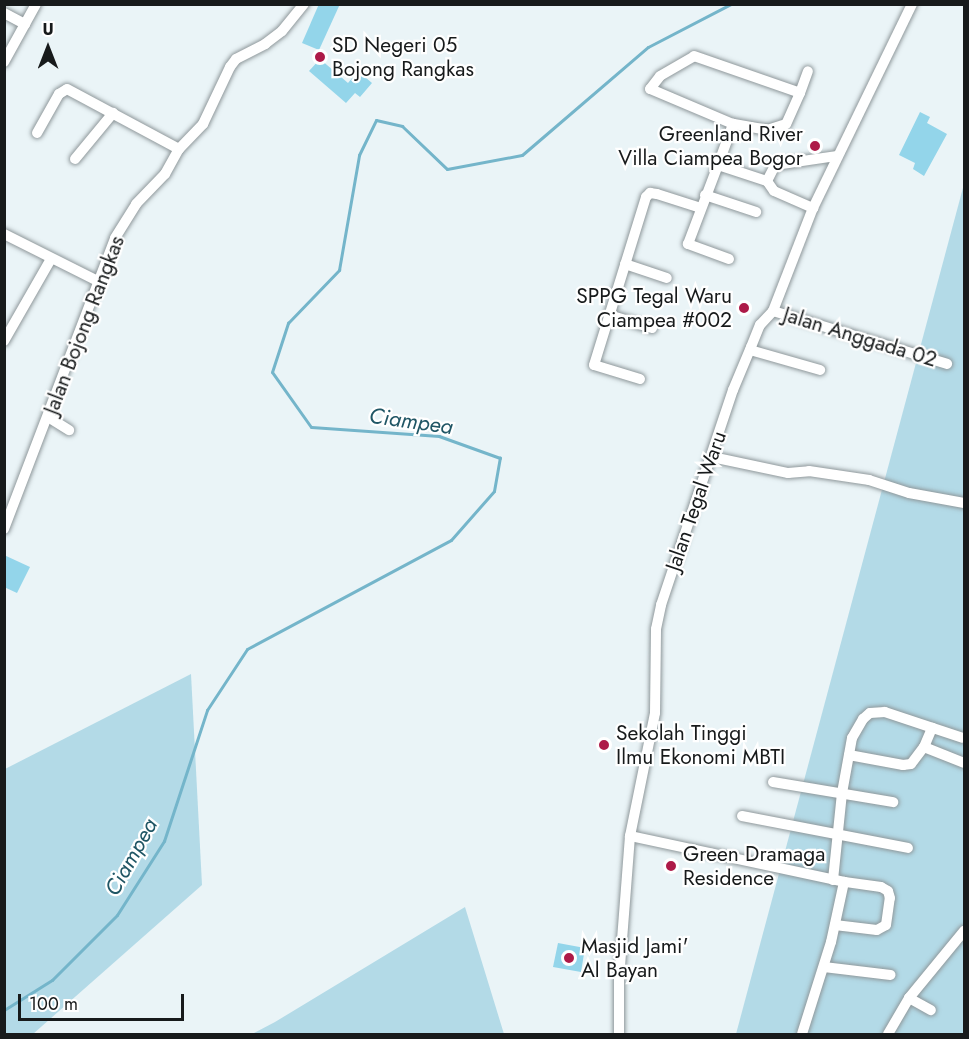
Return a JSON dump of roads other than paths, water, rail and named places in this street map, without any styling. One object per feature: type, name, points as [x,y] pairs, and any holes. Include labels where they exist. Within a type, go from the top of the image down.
[{"type":"street","points":[[4,62],[36,4]]},
{"type":"street","name":"Jalan Bojong Rangkas","points":[[4,529],[115,238],[136,204],[165,174],[179,149],[203,124],[236,59],[265,44],[282,31],[304,4]]},
{"type":"street","name":"Jalan Tegal Waru","points":[[619,1035],[620,979],[630,836],[655,713],[655,638],[661,605],[733,390],[760,325],[773,311],[813,208],[912,4]]},
{"type":"street","points":[[4,13],[25,24]]},
{"type":"street","points":[[800,93],[694,56],[660,76],[650,89],[733,124],[768,130],[779,129],[786,124],[800,93],[808,71]]},
{"type":"street","points":[[37,133],[59,94],[67,89],[179,149]]},
{"type":"street","points":[[75,159],[112,113]]},
{"type":"street","points":[[729,259],[688,244],[733,124]]},
{"type":"street","points":[[767,181],[775,165],[837,156]]},
{"type":"street","points":[[718,165],[767,181],[774,191],[813,208]]},
{"type":"street","points":[[640,379],[594,365],[646,197],[650,193],[701,208]]},
{"type":"street","points":[[705,195],[756,212]]},
{"type":"street","points":[[4,234],[100,282]]},
{"type":"street","points":[[4,341],[51,259]]},
{"type":"street","points":[[625,264],[667,278]]},
{"type":"street","name":"Jalan Anggada 02","points":[[773,311],[947,364]]},
{"type":"street","points":[[609,315],[652,328]]},
{"type":"street","points":[[750,350],[820,370]]},
{"type":"street","points":[[48,417],[69,430]]},
{"type":"street","points":[[712,457],[788,473],[809,471],[869,480],[909,493],[964,503]]},
{"type":"street","points":[[802,1035],[835,925],[842,793],[855,730],[870,713],[885,712],[963,738]]},
{"type":"street","points":[[849,755],[903,765],[911,764],[924,747],[932,728]]},
{"type":"street","points":[[924,747],[964,764]]},
{"type":"street","points":[[773,782],[893,801]]},
{"type":"street","points":[[742,816],[908,848]]},
{"type":"street","points":[[630,836],[838,881],[881,887],[888,891],[890,898],[886,925],[878,930],[835,925]]},
{"type":"street","points":[[888,1035],[909,998],[964,931]]},
{"type":"street","points":[[824,967],[891,975]]},
{"type":"street","points":[[909,998],[931,1010]]},
{"type":"waterway","name":"Ciampea","points":[[4,1010],[52,980],[117,915],[164,841],[207,710],[247,649],[451,540],[494,491],[500,458],[439,436],[311,427],[272,372],[288,323],[339,270],[359,155],[376,120],[402,126],[447,169],[522,155],[648,47],[731,4]]},
{"type":"place","name":"SD Negeri 05 Bojong Rangkas","points":[[320,57]]},
{"type":"place","name":"Greenland River Villa Ciampea Bogor","points":[[815,146]]},
{"type":"place","name":"SPPG Tegal Waru Ciampea #002","points":[[744,308]]},
{"type":"place","name":"Sekolah Tinggi Ilmu Ekonomi MBTI","points":[[604,745]]},
{"type":"place","name":"Green Dramaga Residence","points":[[671,866]]},
{"type":"place","name":"Masjid Jami' Al Bayan","points":[[569,958]]}]
